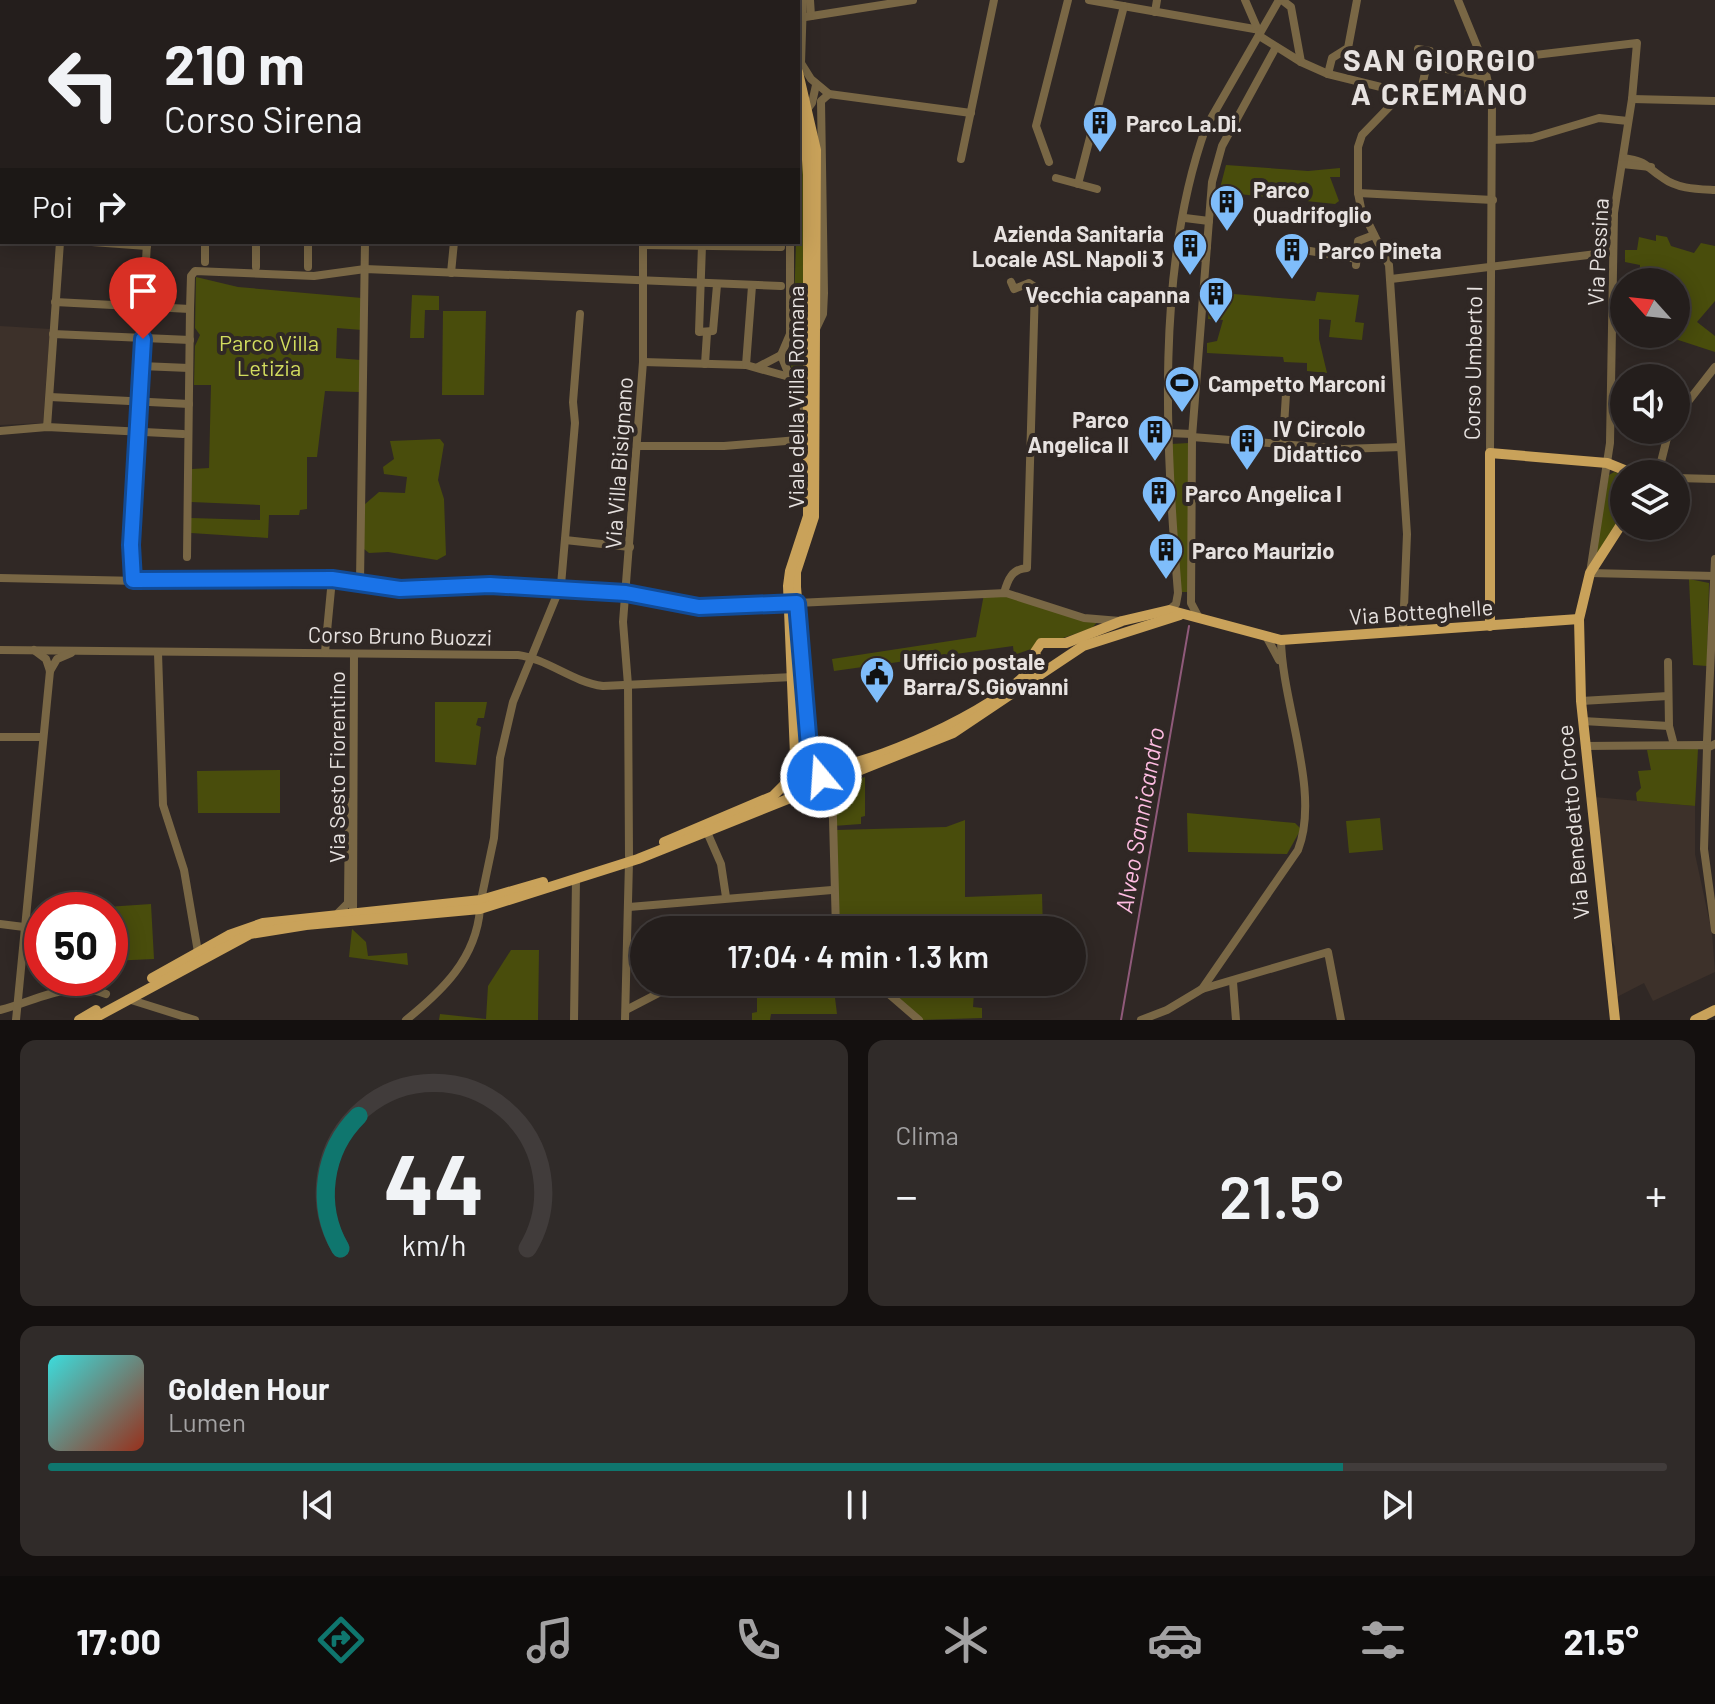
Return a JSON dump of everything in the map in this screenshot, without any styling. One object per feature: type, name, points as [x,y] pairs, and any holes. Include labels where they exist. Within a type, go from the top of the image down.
[{"type":"main road","name":"Viale della Villa Romana","points":[[794,604],[796,572],[814,517],[812,154],[800,84]]},
{"type":"main road","name":"Viale della Villa Romana","points":[[800,108],[812,154],[808,516],[790,571],[799,677],[809,747],[815,767]]},
{"type":"main road","points":[[1490,453],[1610,464]]},
{"type":"main road","name":"Corso Umberto I","points":[[1490,453],[1490,626]]},
{"type":"main road","name":"Via Benedetto Croce","points":[[1611,540],[1590,573],[1579,619],[1585,746],[1615,1020]]},
{"type":"main road","points":[[1037,660],[1035,652],[1041,643],[1071,642],[1122,621],[1174,613]]},
{"type":"main road","points":[[79,1020],[198,952],[253,926],[348,912],[480,904],[707,832],[953,733],[1083,646],[1174,613]]},
{"type":"main road","name":"Via Botteghelle","points":[[1174,613],[1281,640],[1579,619]]},
{"type":"main road","points":[[1055,642],[1061,652],[1055,664]]},
{"type":"main road","points":[[1037,660],[1055,664]]},
{"type":"main road","points":[[629,859],[773,796],[804,765],[815,767],[855,762],[958,721],[1024,677],[1037,660]]},
{"type":"main road","name":"Viale della Villa Romana","points":[[796,775],[799,677]]},
{"type":"main road","points":[[813,787],[821,777],[815,767]]},
{"type":"main road","points":[[796,775],[798,784],[813,787]]},
{"type":"main road","points":[[91,1020],[250,934],[348,912]]},
{"type":"main road","points":[[1695,1020],[1715,1010]]},
{"type":"street","points":[[804,17],[913,0]]},
{"type":"street","points":[[961,159],[994,0]]},
{"type":"street","points":[[1049,162],[1036,126],[1068,0]]},
{"type":"street","points":[[1089,0],[1260,30]]},
{"type":"street","points":[[1155,12],[1157,0]]},
{"type":"street","points":[[1245,0],[1261,37],[1301,62],[1328,74],[1389,89],[1400,86],[1405,91]]},
{"type":"street","points":[[1174,613],[1178,593],[1168,496],[1171,294],[1185,218],[1206,127],[1280,0],[1291,7],[1301,62]]},
{"type":"street","points":[[1328,74],[1332,58],[1348,48],[1357,0]]},
{"type":"street","name":"Corso Umberto I","points":[[1458,0],[1483,61],[1492,100],[1494,267],[1490,453]]},
{"type":"street","points":[[804,2],[801,63],[816,85],[829,94],[971,113]]},
{"type":"street","points":[[1078,184],[1124,6]]},
{"type":"street","name":"Via Pessina","points":[[1483,61],[1637,43],[1613,252],[1607,463],[1590,573]]},
{"type":"street","points":[[1204,620],[1194,612],[1191,598],[1192,437],[1215,165],[1222,146],[1276,47]]},
{"type":"street","points":[[1418,49],[1430,51],[1422,86]]},
{"type":"street","points":[[1427,65],[1486,77]]},
{"type":"street","points":[[800,119],[812,103],[816,85]]},
{"type":"street","points":[[1405,91],[1422,86],[1492,100]]},
{"type":"street","points":[[1389,89],[1387,95],[1393,103]]},
{"type":"street","points":[[1403,631],[1407,534],[1391,279],[1389,265],[1358,193],[1358,147],[1362,135],[1393,103],[1403,101],[1405,91]]},
{"type":"street","points":[[815,331],[823,314],[824,278],[821,101],[829,94]]},
{"type":"street","points":[[1632,99],[1715,101]]},
{"type":"street","points":[[1492,140],[1532,138],[1599,118],[1628,121]]},
{"type":"street","points":[[1622,161],[1651,167],[1664,179],[1684,188],[1715,190]]},
{"type":"street","points":[[1056,178],[1097,189]]},
{"type":"street","points":[[1358,193],[1493,200]]},
{"type":"street","points":[[1185,218],[1209,221]]},
{"type":"street","points":[[1304,250],[1356,262],[1358,241],[1374,235]]},
{"type":"street","points":[[47,427],[60,244]]},
{"type":"street","points":[[133,580],[131,545],[147,244]]},
{"type":"street","points":[[205,244],[205,262]]},
{"type":"street","points":[[256,244],[256,267]]},
{"type":"street","points":[[308,244],[308,267]]},
{"type":"street","points":[[360,581],[365,244]]},
{"type":"street","points":[[451,273],[454,244]]},
{"type":"street","name":"Via Villa Bisignano","points":[[626,1015],[628,685],[623,622],[643,362],[643,244]]},
{"type":"street","points":[[672,244],[786,245],[790,334],[781,355],[757,367]]},
{"type":"street","points":[[1180,244],[1207,247]]},
{"type":"street","points":[[702,245],[697,330],[713,331],[717,285]]},
{"type":"street","points":[[1391,279],[1613,252]]},
{"type":"street","points":[[1178,255],[1206,258]]},
{"type":"street","points":[[187,557],[190,309],[191,276],[195,271],[314,276],[365,269],[643,283],[781,286]]},
{"type":"street","points":[[1004,593],[1010,576],[1018,569],[1027,568],[1033,377],[1035,287],[1029,283],[1014,289],[1011,282]]},
{"type":"street","points":[[746,365],[752,286]]},
{"type":"street","points":[[55,302],[190,309]]},
{"type":"street","points":[[406,1020],[438,993],[460,967],[477,927],[494,838],[500,758],[513,702],[560,591],[580,314]]},
{"type":"street","points":[[705,364],[707,333]]},
{"type":"street","points":[[53,334],[190,340]]},
{"type":"street","points":[[781,355],[802,390],[802,414],[807,426]]},
{"type":"street","points":[[643,362],[746,365],[794,378]]},
{"type":"street","points":[[141,366],[189,368]]},
{"type":"street","points":[[1690,399],[1715,367]]},
{"type":"street","points":[[1283,442],[1286,394]]},
{"type":"street","points":[[50,397],[189,404]]},
{"type":"street","points":[[0,431],[47,427],[183,434]]},
{"type":"street","points":[[1168,435],[1343,449],[1401,447]]},
{"type":"street","points":[[637,446],[724,446],[798,440]]},
{"type":"street","points":[[1690,478],[1715,479]]},
{"type":"street","points":[[565,540],[630,547]]},
{"type":"street","points":[[1715,559],[1704,849],[1715,930]]},
{"type":"street","points":[[1590,573],[1714,576]]},
{"type":"street","points":[[0,578],[332,579],[400,589],[490,585],[626,593],[699,607],[1004,593],[1021,595],[1084,618],[1122,621]]},
{"type":"street","points":[[325,652],[332,579]]},
{"type":"street","points":[[1178,593],[1191,598]]},
{"type":"street","points":[[1174,613],[1191,598]]},
{"type":"street","points":[[1266,636],[1281,663]]},
{"type":"street","points":[[1202,989],[1298,850],[1306,832],[1304,782],[1281,663],[1281,640]]},
{"type":"street","name":"Corso Bruno Buozzi","points":[[0,650],[532,657],[589,684],[799,677]]},
{"type":"street","points":[[34,650],[46,659],[50,671]]},
{"type":"street","points":[[28,892],[50,671],[57,659],[75,650]]},
{"type":"street","points":[[158,653],[163,805],[184,870],[198,952]]},
{"type":"street","name":"Via Sesto Fiorentino","points":[[348,912],[354,654]]},
{"type":"street","points":[[1668,662],[1669,726],[1674,745]]},
{"type":"street","points":[[1581,701],[1668,696]]},
{"type":"street","points":[[1583,721],[1616,721],[1626,726],[1669,726]]},
{"type":"street","points":[[1626,726],[1628,746]]},
{"type":"street","points":[[0,737],[43,737]]},
{"type":"street","points":[[1585,746],[1709,744]]},
{"type":"street","points":[[832,782],[836,916]]},
{"type":"street","points":[[707,832],[721,864],[726,897]]},
{"type":"street","points":[[574,1020],[576,876]]},
{"type":"street","points":[[629,907],[832,890]]},
{"type":"street","points":[[0,924],[24,927],[16,1020]]},
{"type":"street","points":[[1141,1020],[1167,1010],[1202,989],[1233,982],[1311,954],[1328,952],[1341,1020]]},
{"type":"street","points":[[1233,982],[1236,1020]]},
{"type":"street","points":[[0,1010],[50,996]]},
{"type":"street","points":[[626,1015],[657,996]]},
{"type":"street","points":[[891,996],[919,1020]]},
{"type":"street","points":[[128,999],[195,1020]]},
{"type":"shaded area","points":[[0,326],[50,329],[43,423],[0,425]]},
{"type":"shaded area","points":[[1594,797],[1695,806],[1695,854],[1712,933],[1715,972],[1653,1001],[1644,983],[1617,997],[1615,947],[1607,930]]},
{"type":"green space","points":[[800,120],[804,177],[805,387],[792,369],[796,244],[800,244]]},
{"type":"green space","points":[[1226,165],[1308,171],[1340,168],[1340,177],[1330,177],[1339,201],[1335,204],[1219,192]]},
{"type":"green space","points":[[1656,235],[1667,237],[1671,246],[1694,253],[1701,243],[1715,246],[1715,301],[1697,322],[1715,336],[1715,352],[1690,344],[1690,268],[1640,268],[1640,265],[1625,262],[1625,250],[1637,250],[1639,237],[1656,241]]},
{"type":"green space","name":"Parco Villa Letizia","points":[[196,277],[238,287],[362,298],[362,330],[337,328],[336,358],[361,360],[359,392],[325,391],[317,457],[307,457],[307,509],[300,510],[299,515],[269,515],[268,538],[191,533],[191,518],[260,520],[260,505],[191,502],[192,469],[209,468],[211,385],[194,385],[195,346],[200,335],[195,328]]},
{"type":"green space","points":[[1210,292],[1315,301],[1317,292],[1359,295],[1355,322],[1364,323],[1362,340],[1329,337],[1331,320],[1319,319],[1319,339],[1327,373],[1307,371],[1307,363],[1284,362],[1283,357],[1207,353],[1207,343],[1217,341],[1223,320],[1208,319]]},
{"type":"green space","points":[[412,295],[439,296],[439,310],[425,310],[424,338],[410,338]]},
{"type":"green space","points":[[443,311],[486,311],[484,395],[442,395]]},
{"type":"green space","points":[[440,439],[444,444],[438,480],[444,499],[446,555],[437,560],[388,552],[369,553],[364,549],[364,505],[379,492],[405,493],[407,477],[384,474],[383,467],[394,459],[390,441]]},
{"type":"green space","points":[[1189,443],[1190,592],[1180,592],[1171,444]]},
{"type":"green space","points":[[1609,475],[1610,540],[1594,554]]},
{"type":"green space","points":[[1689,579],[1709,583],[1707,666],[1693,665]]},
{"type":"green space","points":[[984,594],[1021,595],[1099,620],[1092,628],[1014,655],[1013,646],[834,671],[832,659],[976,637]]},
{"type":"green space","points":[[435,702],[487,702],[484,718],[478,718],[476,725],[481,727],[476,765],[435,762]]},
{"type":"green space","points":[[1698,749],[1695,806],[1637,801],[1636,793],[1641,788],[1638,771],[1651,770],[1647,750]]},
{"type":"green space","points":[[280,770],[280,813],[198,813],[197,771]]},
{"type":"green space","points":[[865,777],[865,816],[861,817],[861,824],[833,826],[834,789]]},
{"type":"green space","points":[[1187,813],[1295,823],[1301,829],[1287,854],[1188,852]]},
{"type":"green space","points":[[1380,818],[1383,850],[1349,853],[1346,821]]},
{"type":"green space","points":[[965,820],[965,897],[1042,894],[1043,916],[836,916],[836,830],[946,827]]},
{"type":"green space","points":[[151,904],[154,959],[128,960],[128,906]]},
{"type":"green space","points":[[352,929],[366,942],[368,956],[407,953],[408,965],[349,957]]},
{"type":"green space","points":[[511,950],[539,950],[538,1020],[439,1020],[440,1014],[486,1019],[488,986]]},
{"type":"green space","points":[[835,996],[837,1014],[771,1014],[770,1020],[752,1020],[752,1013],[757,1012],[757,997]]},
{"type":"green space","points":[[894,996],[974,996],[973,1007],[982,1008],[982,1018],[921,1020]]},
{"type":"waterway","name":"Alveo Sannicandro","points":[[1121,1020],[1189,626]]},
{"type":"place","name":"Parco La.Di.","points":[[1100,154]]},
{"type":"place","name":"Parco Quadrifoglio","points":[[1227,233]]},
{"type":"place","name":"Azienda Sanitaria Locale ASL Napoli 3","points":[[1190,277]]},
{"type":"place","name":"Parco Pineta","points":[[1292,281]]},
{"type":"place","name":"Vecchia capanna","points":[[1216,325]]},
{"type":"place","name":"Campetto Marconi","points":[[1182,414]]},
{"type":"place","name":"Parco Angelica II","points":[[1155,463]]},
{"type":"place","name":"IV Circolo Didattico","points":[[1247,472]]},
{"type":"place","name":"Parco Angelica I","points":[[1159,524]]},
{"type":"place","name":"Parco Maurizio","points":[[1166,581]]},
{"type":"place","name":"Ufficio postale Barra/S.Giovanni","points":[[877,705]]},
{"type":"district","name":"SAN GIORGIO A CREMANO","points":[[1440,76]]},
{"type":"route","points":[[143,339],[131,545],[134,555],[133,580],[332,579],[400,589],[490,585],[626,593],[699,607],[797,603],[809,747],[821,777]]}]
